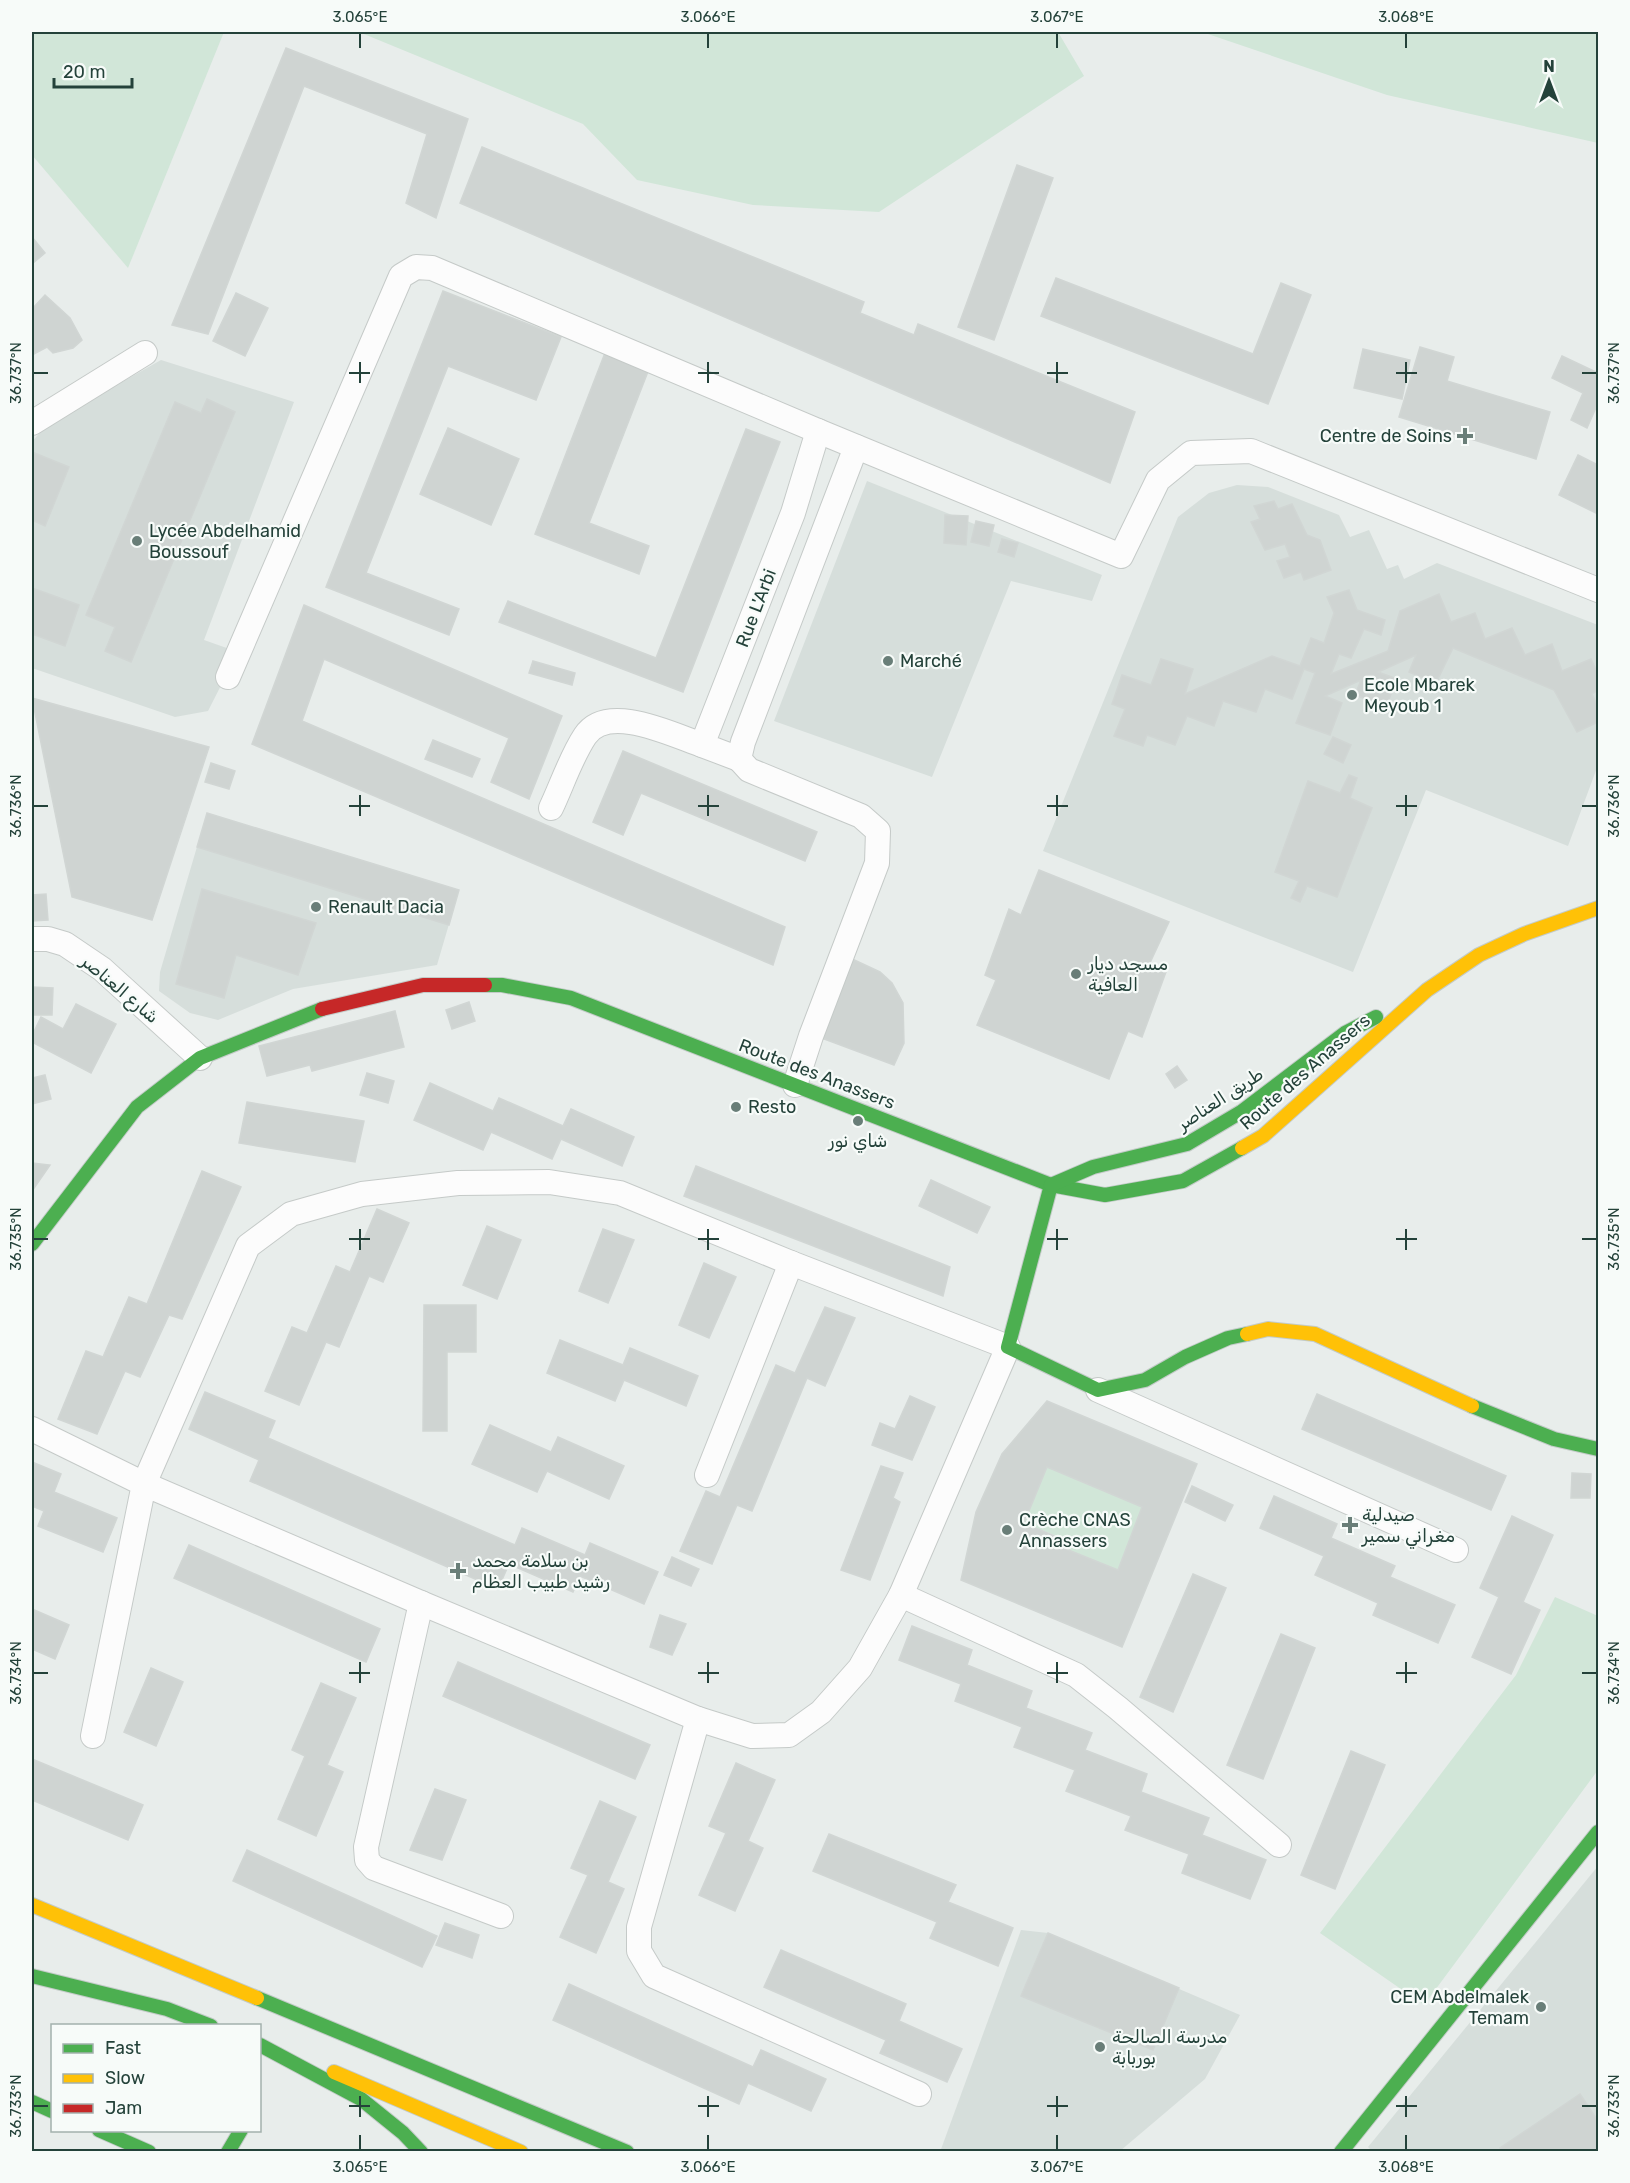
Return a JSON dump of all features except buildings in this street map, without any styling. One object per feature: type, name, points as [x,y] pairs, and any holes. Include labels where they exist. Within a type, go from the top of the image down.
[{"type":"main road","name":"Route des Anassers","points":[[32,1244],[137,1107],[200,1058],[331,1005],[423,985],[502,984],[571,998],[1051,1185],[1105,1195],[1183,1181],[1263,1136],[1427,990],[1479,956],[1524,934],[1599,908]]},
{"type":"main road","name":"طريق العناصر","points":[[1051,1185],[1093,1167],[1187,1144],[1241,1112],[1345,1034],[1427,990]]},
{"type":"main road","points":[[1051,1185],[1008,1347],[1098,1390],[1145,1380],[1185,1357],[1228,1338],[1268,1329],[1315,1334],[1495,1417],[1554,1439],[1599,1449]]},
{"type":"main road","points":[[1341,2151],[1599,1832]]},
{"type":"main road","points":[[32,1905],[627,2151]]},
{"type":"main road","points":[[32,1976],[167,2009],[208,2024]]},
{"type":"main road","points":[[167,2009],[189,2024]]},
{"type":"main road","points":[[261,2044],[341,2075],[521,2151]]},
{"type":"main road","points":[[261,2045],[361,2099],[404,2133],[421,2151]]},
{"type":"main road","points":[[32,2102],[51,2111]]},
{"type":"main road","points":[[104,2132],[149,2151]]},
{"type":"main road","points":[[228,2151],[240,2132]]},
{"type":"street","points":[[228,677],[401,276],[416,267],[432,268],[1121,556],[1158,480],[1191,453],[1251,451],[1599,590]]},
{"type":"street","points":[[32,423],[145,353]]},
{"type":"street","name":"Rue L'Arbi","points":[[702,745],[793,513],[818,431]]},
{"type":"street","points":[[740,759],[743,742],[856,447]]},
{"type":"street","points":[[551,808],[586,734],[597,725],[614,720],[634,722],[740,759],[748,770],[861,816],[878,831],[877,863],[811,1036],[795,1085]]},
{"type":"street","name":"شارع العناصر","points":[[32,939],[48,939],[65,944],[102,969],[200,1058]]},
{"type":"street","points":[[32,1429],[144,1484],[421,1604],[698,1719],[752,1736],[789,1735],[821,1712],[861,1668],[901,1595],[1008,1347],[791,1263],[620,1193],[549,1182],[458,1183],[373,1193],[291,1214],[248,1246],[144,1484],[93,1736]]},
{"type":"street","points":[[707,1475],[791,1263]]},
{"type":"street","points":[[1098,1390],[1456,1550]]},
{"type":"street","points":[[901,1595],[1076,1675],[1279,1845]]},
{"type":"street","points":[[421,1604],[366,1847],[367,1860],[374,1868],[501,1916]]},
{"type":"street","points":[[698,1719],[639,1927],[639,1952],[654,1976],[919,2094]]},
{"type":"shaded area","name":"Lycée Abdelhamid Boussouf","points":[[161,360],[294,402],[204,640],[238,652],[208,711],[175,717],[32,668],[32,442],[46,425]]},
{"type":"shaded area","name":"Marché","points":[[867,481],[1102,575],[1092,601],[1011,581],[932,777],[774,721]]},
{"type":"shaded area","name":"Ecole Mbarek Meyoub 1","points":[[1237,485],[1268,487],[1339,515],[1350,537],[1369,530],[1387,569],[1398,565],[1404,579],[1437,563],[1598,625],[1598,765],[1568,846],[1426,790],[1353,972],[1043,851],[1178,517],[1209,493]]},
{"type":"shaded area","name":"Renault Dacia","points":[[207,813],[459,890],[437,965],[293,989],[218,1020],[190,1013],[159,991],[160,972]]},
{"type":"shaded area","name":"CEM Abdelmalek Temam","points":[[1598,1866],[1598,2151],[1373,2152],[1368,2147]]},
{"type":"shaded area","name":"مدرسة الصالحة بوربابة","points":[[1021,1930],[1048,1933],[1240,2015],[1205,2079],[1120,2151],[940,2152]]},
{"type":"green space","points":[[32,32],[224,32],[128,268],[32,155]]},
{"type":"green space","points":[[359,32],[1058,32],[1084,76],[879,212],[753,205],[637,180],[583,124]]},
{"type":"green space","points":[[1202,32],[1598,32],[1598,143],[1387,95]]},
{"type":"green space","points":[[1047,1467],[1142,1507],[1118,1570],[1056,1545],[1059,1537],[1024,1523]]},
{"type":"green space","points":[[1555,1597],[1598,1616],[1598,1770],[1424,2005],[1320,1933],[1516,1675]]},
{"type":"traffic: fast","points":[[485,985],[502,985],[571,998],[1051,1185],[1105,1195],[1183,1181],[1242,1148]]},
{"type":"traffic: fast","points":[[32,1244],[137,1107],[200,1058],[322,1009]]},
{"type":"traffic: fast","points":[[1051,1185],[1093,1167],[1187,1144],[1241,1112],[1345,1033],[1376,1017]]},
{"type":"traffic: fast","points":[[1051,1185],[1008,1347],[1098,1390],[1145,1380],[1185,1357],[1228,1338],[1247,1334]]},
{"type":"traffic: fast","points":[[1472,1406],[1554,1439],[1598,1449]]},
{"type":"traffic: fast","points":[[1341,2152],[1598,1832]]},
{"type":"traffic: fast","points":[[32,1976],[167,2009],[206,2024]]},
{"type":"traffic: fast","points":[[257,1998],[627,2152]]},
{"type":"traffic: fast","points":[[261,2046],[361,2099],[403,2133],[421,2152]]},
{"type":"traffic: fast","points":[[32,2102],[51,2111]]},
{"type":"traffic: fast","points":[[104,2132],[149,2152]]},
{"type":"traffic: fast","points":[[228,2152],[240,2132]]},
{"type":"traffic: slow","points":[[1242,1148],[1263,1136],[1427,990],[1479,955],[1524,934],[1598,908]]},
{"type":"traffic: slow","points":[[1247,1334],[1268,1329],[1315,1334],[1472,1406]]},
{"type":"traffic: slow","points":[[32,1905],[257,1998]]},
{"type":"traffic: slow","points":[[334,2072],[521,2152]]},
{"type":"traffic: jam","points":[[322,1009],[423,985],[485,985]]},
{"type":"place","name":"Centre de Soins","points":[[1465,436]]},
{"type":"place","name":"Lycée Abdelhamid Boussouf","points":[[137,541]]},
{"type":"place","name":"Marché","points":[[888,661]]},
{"type":"place","name":"Ecole Mbarek Meyoub 1","points":[[1352,695]]},
{"type":"place","name":"Renault Dacia","points":[[316,907]]},
{"type":"place","name":"مسجد ديار العافية","points":[[1076,974]]},
{"type":"place","name":"Resto","points":[[736,1107]]},
{"type":"place","name":"شاي نور","points":[[858,1121]]},
{"type":"place","name":"صيدلية مغراني سمير","points":[[1350,1525]]},
{"type":"place","name":"Crèche CNAS Annassers","points":[[1007,1530]]},
{"type":"place","name":"بن سلامة محمد رشيد طبيب العظام","points":[[458,1571]]},
{"type":"place","name":"CEM Abdelmalek Temam","points":[[1541,2007]]},
{"type":"place","name":"مدرسة الصالحة بوربابة","points":[[1100,2047]]}]
